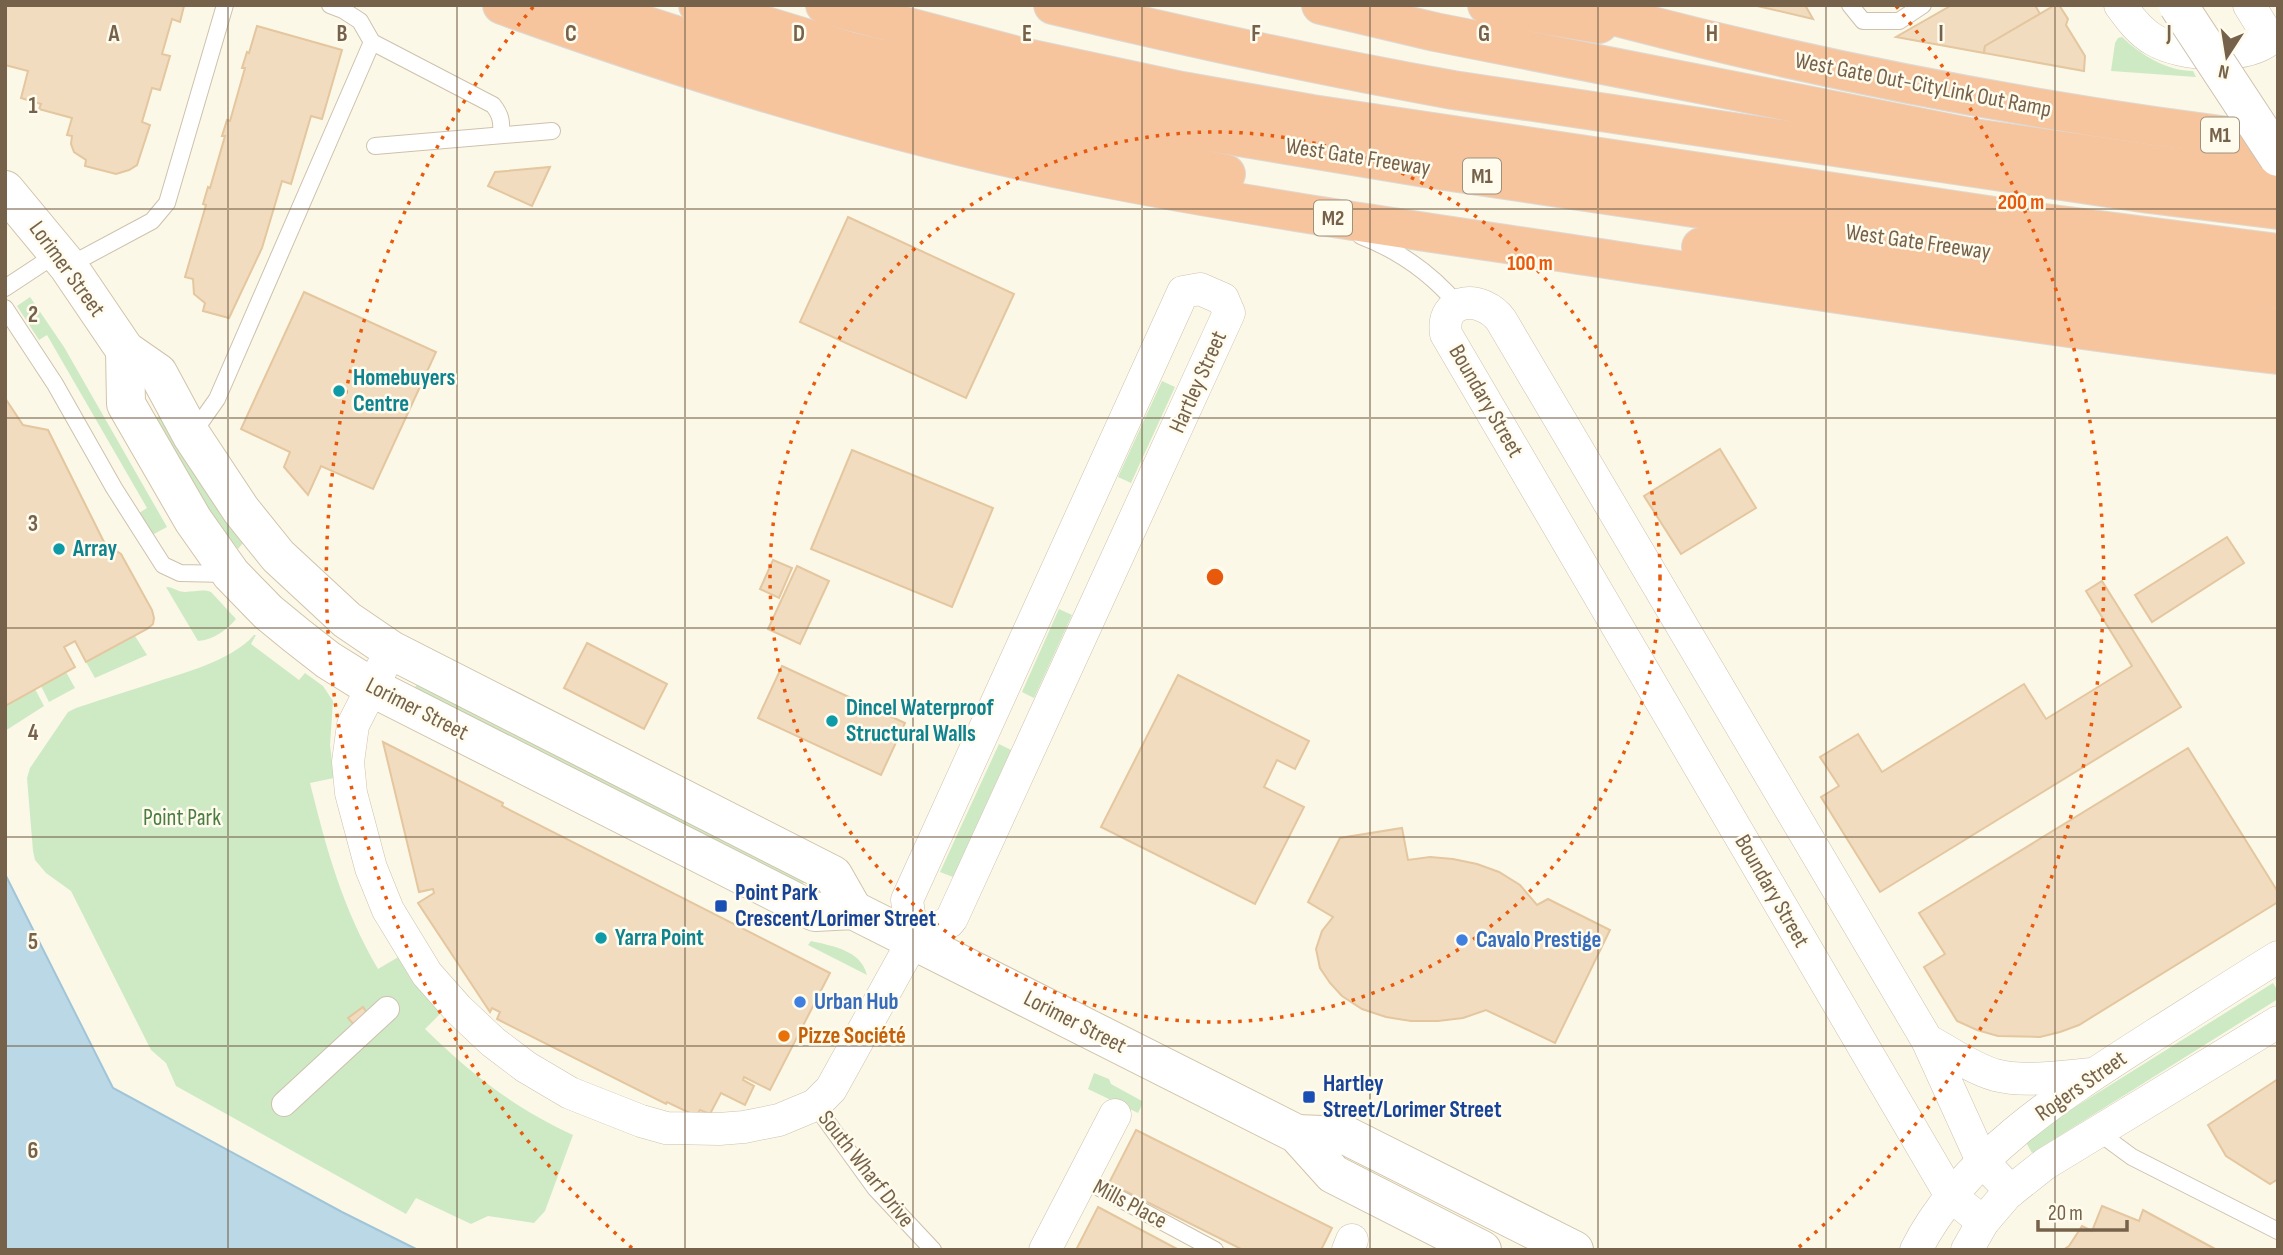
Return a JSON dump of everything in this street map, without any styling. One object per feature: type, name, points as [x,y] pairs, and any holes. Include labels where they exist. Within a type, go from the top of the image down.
[{"type":"highway","name":"M2","points":[[502,5],[679,66],[869,122],[1084,174],[1279,209],[1929,310],[2278,355]]},
{"type":"highway","points":[[584,5],[729,53],[976,121],[1115,152],[1290,186],[2021,294],[2278,327]]},
{"type":"highway","name":"West Gate Freeway","points":[[698,5],[860,54],[1089,109],[1185,128],[1384,162],[1909,241],[2278,289]]},
{"type":"highway","points":[[825,5],[1018,56],[1182,91],[1312,114],[2021,220],[2278,253]]},
{"type":"highway","points":[[1053,5],[1182,37],[1453,90],[2149,194],[2278,210]]},
{"type":"highway","points":[[1321,5],[1435,32],[1974,138],[2278,179]]},
{"type":"highway","points":[[1487,5],[1692,38]]},
{"type":"highway","name":"West Gate Out-CityLink Out Ramp","points":[[1572,5],[1692,38],[1960,95],[2162,128],[2278,142]]},
{"type":"main road","points":[[2178,5],[2278,157]]},
{"type":"main road","name":"Lorimer Street","points":[[5,190],[63,260],[125,350],[158,373],[191,436],[241,510],[278,556],[347,620],[391,650],[833,874],[853,910]]},
{"type":"main road","name":"Lorimer Street","points":[[125,350],[126,404],[193,520],[231,574],[268,612],[328,660],[373,688],[815,912],[853,910],[1297,1134],[1333,1174],[1482,1250]]},
{"type":"main road","name":"Lorimer Street","points":[[1297,1134],[1348,1136],[1574,1250]]},
{"type":"street","points":[[2120,5],[2144,34],[2164,46],[2224,53],[2249,50],[2265,44],[2270,39],[2249,5]]},
{"type":"street","name":"Hartley Street","points":[[1200,289],[1223,299],[1229,313],[949,922],[913,940],[906,900],[1076,526],[1183,292],[1200,289]]},
{"type":"street","points":[[1458,305],[1480,305],[1501,320],[1927,1040],[1982,1161],[2011,1191]]},
{"type":"street","name":"Boundary Street","points":[[1458,305],[1447,313],[1446,334],[1951,1196],[1983,1222]]},
{"type":"street","points":[[1076,526],[1124,546]]},
{"type":"street","points":[[391,650],[352,725],[348,762],[351,793],[371,868],[388,910],[427,974],[466,1017],[526,1067],[559,1087],[641,1121],[666,1128],[744,1127],[779,1119],[815,1105]]},
{"type":"street","points":[[992,712],[1038,733]]},
{"type":"street","name":"South Wharf Drive","points":[[815,1105],[831,1089],[913,940]]},
{"type":"street","name":"Rogers Street","points":[[1916,1250],[1951,1196],[1982,1161],[2021,1129],[2093,1074],[2278,957]]},
{"type":"street","points":[[284,1104],[387,1009]]},
{"type":"street","name":"Rogers Street","points":[[1967,1250],[1983,1222],[2011,1191],[2045,1164],[2278,1022]]},
{"type":"street","points":[[1927,1040],[1980,1070],[1995,1075],[2028,1078],[2093,1074]]},
{"type":"street","name":"Mills Place","points":[[1045,1250],[1115,1115]]},
{"type":"lane","points":[[5,288],[152,221],[167,203],[225,5]]},
{"type":"lane","points":[[330,5],[360,21],[372,41],[485,99],[500,113],[501,135]]},
{"type":"lane","points":[[1850,5],[1863,21],[1899,21],[1923,5]]},
{"type":"lane","points":[[191,436],[217,399],[372,41]]},
{"type":"lane","points":[[375,146],[552,131]]},
{"type":"lane","points":[[1279,209],[1378,243],[1430,275],[1458,305]]},
{"type":"lane","points":[[5,308],[55,384],[114,488],[163,565],[180,573],[231,574]]},
{"type":"lane","name":"South Wharf Drive","points":[[815,1105],[874,1188],[933,1250]]},
{"type":"lane","points":[[2098,1132],[2132,1157],[2278,1231]]},
{"type":"lane","name":"Mills Place","points":[[1082,1178],[1215,1250]]},
{"type":"green space","points":[[2122,37],[2155,61],[2193,71],[2196,77],[2111,71],[2115,43]]},
{"type":"green space","points":[[30,297],[64,347],[167,527],[152,535],[139,513],[147,508],[47,335],[39,340],[17,306]]},
{"type":"green space","points":[[1162,381],[1175,387],[1131,483],[1118,477]]},
{"type":"green space","points":[[163,413],[243,543],[238,549],[210,513],[155,419]]},
{"type":"green space","points":[[166,587],[183,592],[211,592],[236,619],[219,634],[198,641]]},
{"type":"green space","points":[[1059,609],[1072,615],[1034,698],[1022,692]]},
{"type":"green space","name":"Point Park","points":[[254,635],[251,644],[299,680],[305,673],[323,686],[333,701],[330,745],[334,778],[310,783],[345,901],[378,969],[400,956],[444,1010],[425,1029],[494,1089],[531,1113],[573,1135],[545,1211],[534,1223],[488,1216],[471,1224],[416,1198],[406,1214],[176,1086],[166,1063],[151,1050],[71,891],[46,873],[35,860],[27,778],[30,768],[68,712],[205,666],[232,652]]},
{"type":"green space","points":[[135,636],[147,655],[95,678],[86,662]]},
{"type":"green space","points":[[66,672],[75,688],[49,702],[41,686]]},
{"type":"green space","points":[[417,684],[806,882],[800,885],[414,689]]},
{"type":"green space","points":[[35,689],[44,706],[5,731],[5,706]]},
{"type":"green space","points":[[999,744],[1011,750],[953,877],[940,872]]},
{"type":"green space","points":[[811,941],[845,950],[859,960],[867,975],[808,945]]},
{"type":"green space","points":[[2273,983],[2278,991],[2278,999],[2032,1153],[2024,1139]]},
{"type":"green space","points":[[1094,1073],[1109,1079],[1111,1084],[1142,1101],[1138,1113],[1088,1089]]},
{"type":"water","points":[[5,874],[113,1088],[418,1250],[5,1250]]},
{"type":"building","points":[[5,5],[184,6],[180,22],[172,19],[162,54],[170,56],[160,90],[152,88],[142,122],[150,125],[137,165],[116,174],[85,166],[86,160],[74,152],[72,136],[67,135],[72,118],[39,109],[41,104],[21,98],[28,71],[5,65]]},
{"type":"building","points":[[1753,5],[1805,5],[1813,19]]},
{"type":"building","points":[[1952,5],[2035,5],[2040,14],[1985,46],[1984,53],[1896,37]]},
{"type":"building","points":[[2059,5],[2068,19],[2066,25],[2085,56],[2084,71],[1984,53],[1985,46]]},
{"type":"building","points":[[257,26],[342,50],[322,119],[311,116],[291,184],[282,181],[262,248],[229,318],[203,311],[205,303],[194,294],[193,279],[185,277],[206,205],[203,204],[225,136],[222,136],[227,120],[230,121],[245,68],[242,68]]},
{"type":"building","points":[[550,167],[532,206],[488,186],[495,172]]},
{"type":"building","points":[[848,217],[1014,294],[966,398],[800,322]]},
{"type":"building","name":"Homebuyers Centre","points":[[304,292],[436,352],[373,489],[321,466],[308,495],[284,467],[290,452],[241,429]]},
{"type":"building","name":"Array","points":[[5,398],[23,425],[48,430],[105,544],[121,554],[154,618],[153,624],[147,629],[86,662],[75,641],[64,647],[75,667],[5,706]]},
{"type":"building","points":[[1720,449],[1756,508],[1681,554],[1644,496]]},
{"type":"building","points":[[852,450],[993,508],[952,607],[811,549]]},
{"type":"building","points":[[2227,537],[2244,563],[2152,622],[2135,595]]},
{"type":"building","points":[[773,560],[792,568],[779,598],[760,589]]},
{"type":"building","points":[[797,566],[829,581],[800,644],[768,629]]},
{"type":"building","points":[[2102,581],[2181,707],[1880,892],[1821,797],[1839,786],[1820,757],[1858,734],[1882,772],[2024,684],[2046,719],[2132,666],[2086,591]]},
{"type":"building","points":[[587,643],[667,684],[644,729],[564,688]]},
{"type":"building","name":"Dincel Waterproof Structural Walls","points":[[782,666],[905,723],[881,775],[758,718]]},
{"type":"building","points":[[1178,675],[1309,741],[1295,769],[1277,760],[1264,787],[1304,807],[1255,904],[1101,827]]},
{"type":"building","name":"Yarra Point","points":[[383,742],[503,803],[502,806],[830,973],[770,1090],[744,1077],[743,1080],[754,1086],[745,1105],[721,1093],[710,1114],[700,1110],[696,1116],[667,1102],[666,1104],[497,1019],[500,1012],[492,1008],[490,1012],[418,903],[434,893],[433,889],[419,892]]},
{"type":"building","points":[[2188,748],[2278,892],[2278,902],[2079,1025],[2040,1037],[1998,1036],[1957,1021],[1924,967],[1945,954],[1919,913]]},
{"type":"building","name":"Cavalo Prestige","points":[[1402,828],[1408,860],[1430,857],[1477,864],[1499,872],[1520,885],[1537,905],[1548,899],[1610,930],[1555,1043],[1486,1010],[1463,1018],[1438,1021],[1386,1017],[1362,1009],[1342,996],[1330,983],[1320,968],[1316,949],[1322,931],[1333,917],[1308,902],[1340,838]]},
{"type":"building","points":[[363,1007],[369,1016],[355,1026],[348,1018]]},
{"type":"building","points":[[2278,1079],[2278,1179],[2270,1184],[2226,1156],[2208,1125]]},
{"type":"building","points":[[1136,1130],[1332,1228],[1321,1250],[1243,1250],[1109,1183]]},
{"type":"building","points":[[2102,1206],[2139,1221],[2143,1210],[2217,1250],[2063,1250],[2069,1246],[2082,1226],[2092,1231]]},
{"type":"building","points":[[1098,1207],[1179,1250],[1076,1250]]},
{"type":"place","name":"Homebuyers Centre","points":[[339,391]]},
{"type":"place","name":"Array","points":[[59,549]]},
{"type":"place","name":"Dincel Waterproof Structural Walls","points":[[832,721]]},
{"type":"place","name":"Point Park Crescent/Lorimer Street","points":[[721,906]]},
{"type":"place","name":"Yarra Point","points":[[601,938]]},
{"type":"place","name":"Cavalo Prestige","points":[[1462,940]]},
{"type":"place","name":"Urban Hub","points":[[800,1002]]},
{"type":"place","name":"Pizze Société","points":[[784,1036]]},
{"type":"place","name":"Hartley Street/Lorimer Street","points":[[1309,1097]]}]
